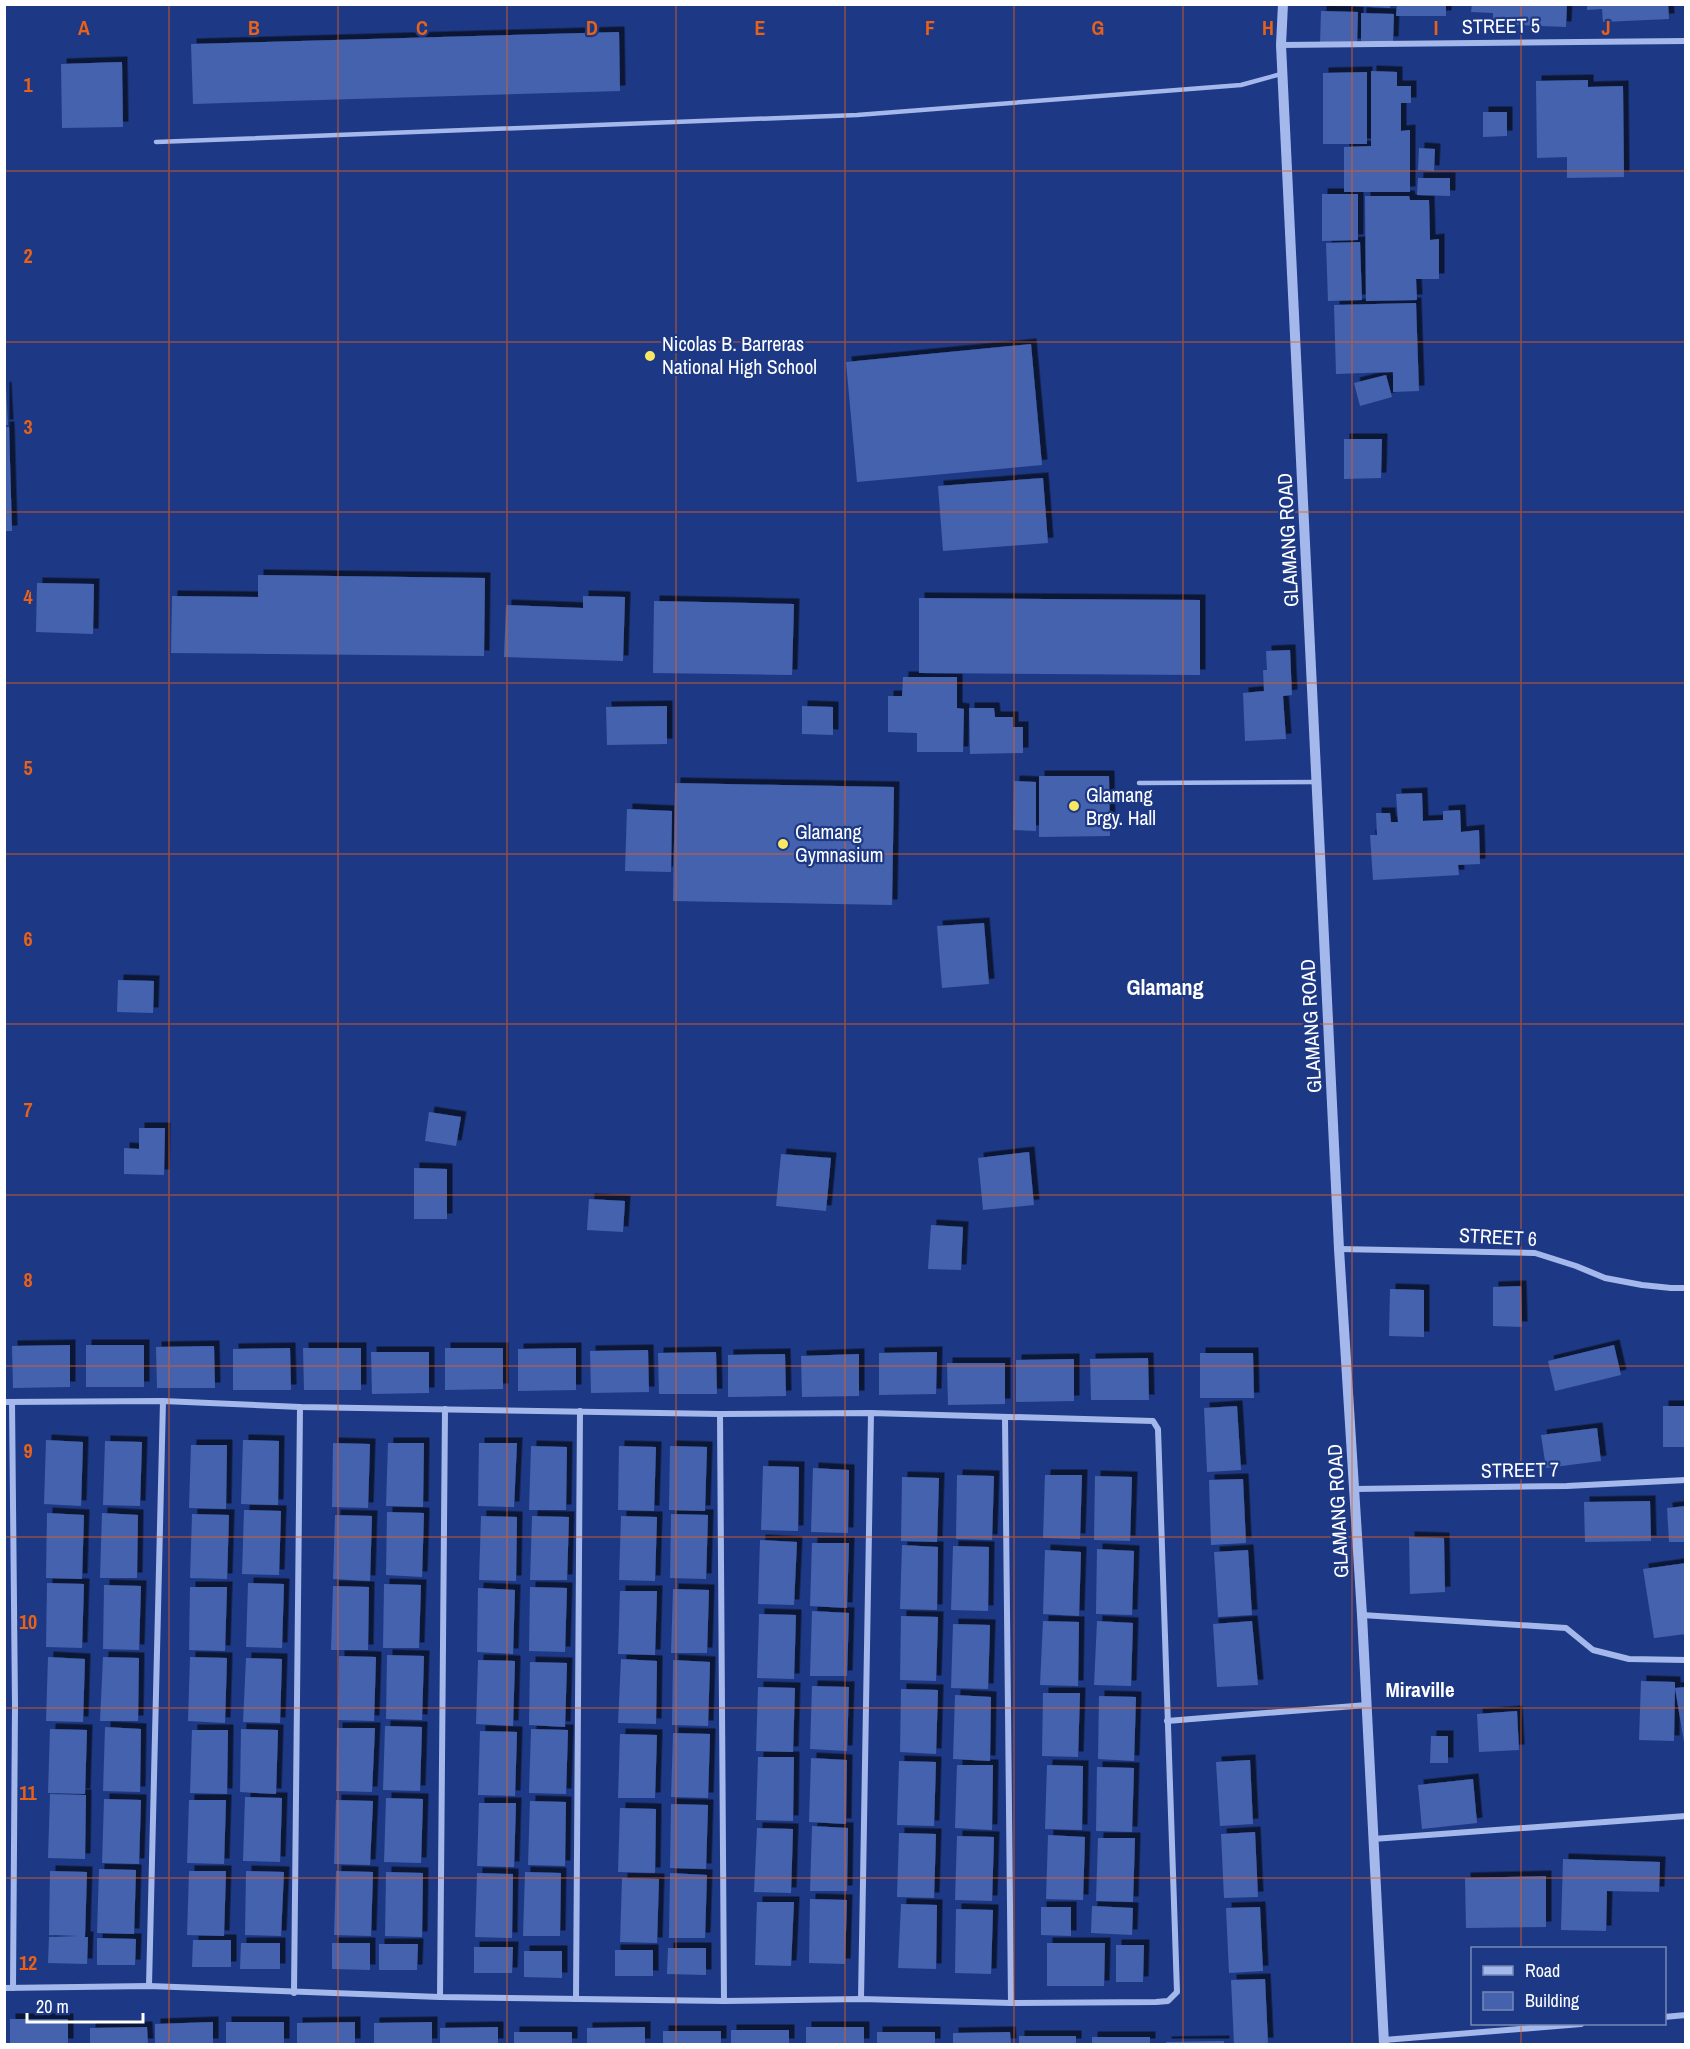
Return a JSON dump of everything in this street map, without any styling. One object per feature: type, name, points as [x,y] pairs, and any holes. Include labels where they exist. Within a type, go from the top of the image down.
[{"type":"street","name":"GLAMANG ROAD","points":[[1283,4],[1281,45],[1339,1249],[1355,1489],[1384,2042]]},
{"type":"street","name":"STREET 5","points":[[1281,45],[1686,41]]},
{"type":"street","name":"STREET 6","points":[[1339,1249],[1535,1253],[1605,1278],[1642,1286],[1686,1288]]},
{"type":"street","points":[[149,1986],[163,1401]]},
{"type":"street","points":[[4,1988],[14,1988],[149,1986],[440,1997],[724,2001],[861,1999],[1011,2003],[1168,2001],[1177,1992],[1158,1429],[1153,1421],[1142,1419],[871,1413],[720,1414],[300,1407],[163,1401],[8,1402],[15,1844],[14,1988]]},
{"type":"street","points":[[294,1993],[300,1407]]},
{"type":"street","points":[[440,1997],[445,1409]]},
{"type":"street","points":[[576,1999],[580,1411]]},
{"type":"street","points":[[861,1999],[871,1413]]},
{"type":"street","points":[[720,1414],[724,2001]]},
{"type":"street","points":[[1005,1417],[1011,2003]]},
{"type":"street","name":"STREET 7","points":[[1355,1489],[1567,1486],[1686,1480]]},
{"type":"street","points":[[1362,1615],[1566,1628],[1593,1650],[1629,1659],[1686,1660]]},
{"type":"street","points":[[1167,1721],[1367,1705]]},
{"type":"street","points":[[1373,1839],[1686,1816]]},
{"type":"street","points":[[4,1843],[15,1844]]},
{"type":"street","points":[[1666,2017],[1686,2015]]},
{"type":"street","points":[[1384,2042],[1570,2025]]},
{"type":"lane","points":[[156,142],[857,115],[1241,85],[1283,73]]},
{"type":"lane","points":[[1139,783],[1317,782]]},
{"type":"building","points":[[1352,4],[1390,4],[1390,8],[1352,6]]},
{"type":"building","points":[[1397,4],[1446,4],[1446,16],[1396,16]]},
{"type":"building","points":[[1472,4],[1567,4],[1566,27],[1493,24],[1493,13],[1471,12]]},
{"type":"building","points":[[1587,4],[1668,4],[1669,19],[1603,22],[1602,9],[1587,10]]},
{"type":"building","points":[[1321,11],[1358,12],[1357,44],[1320,43]]},
{"type":"building","points":[[1361,13],[1394,14],[1393,42],[1361,41]]},
{"type":"building","points":[[619,32],[620,91],[193,104],[191,44]]},
{"type":"building","points":[[122,62],[123,127],[62,128],[61,64]]},
{"type":"building","points":[[1371,71],[1397,72],[1397,86],[1411,86],[1411,103],[1401,103],[1401,131],[1410,130],[1410,192],[1344,192],[1344,147],[1371,146]]},
{"type":"building","points":[[1367,72],[1367,144],[1323,144],[1323,73]]},
{"type":"building","points":[[1588,80],[1588,87],[1623,86],[1624,177],[1567,178],[1567,157],[1537,158],[1536,81]]},
{"type":"building","points":[[1483,112],[1507,112],[1507,136],[1483,137]]},
{"type":"building","points":[[1419,148],[1435,149],[1434,171],[1418,170]]},
{"type":"building","points":[[1418,178],[1450,178],[1450,196],[1417,195]]},
{"type":"building","points":[[1322,194],[1358,194],[1358,240],[1322,241]]},
{"type":"building","points":[[1365,196],[1409,196],[1410,200],[1429,200],[1430,240],[1439,239],[1439,279],[1416,279],[1417,300],[1366,301]]},
{"type":"building","points":[[1360,242],[1362,300],[1328,301],[1326,243]]},
{"type":"building","points":[[1416,303],[1419,391],[1393,392],[1393,372],[1336,374],[1334,305]]},
{"type":"building","points":[[1031,344],[1042,465],[857,482],[846,362]]},
{"type":"building","points":[[1386,375],[1392,397],[1360,406],[1354,383]]},
{"type":"building","points":[[6,387],[8,425],[4,425],[4,388]]},
{"type":"building","points":[[4,427],[9,427],[12,531],[4,531]]},
{"type":"building","points":[[1344,439],[1382,439],[1381,478],[1344,479]]},
{"type":"building","points":[[1043,478],[1048,543],[943,551],[938,486]]},
{"type":"building","points":[[258,575],[485,578],[484,656],[171,653],[172,596],[258,597]]},
{"type":"building","points":[[37,583],[94,584],[93,634],[36,632]]},
{"type":"building","points":[[583,596],[625,597],[623,661],[504,657],[506,605],[583,608]]},
{"type":"building","points":[[919,598],[1200,600],[1200,675],[919,673]]},
{"type":"building","points":[[654,601],[794,604],[792,675],[653,673]]},
{"type":"building","points":[[1290,650],[1292,695],[1283,696],[1286,739],[1245,741],[1243,693],[1264,691],[1263,670],[1267,670],[1266,651]]},
{"type":"building","points":[[903,677],[957,677],[957,708],[964,709],[963,752],[917,752],[917,733],[888,732],[888,696],[902,696]]},
{"type":"building","points":[[667,706],[667,744],[607,745],[606,707]]},
{"type":"building","points":[[802,706],[833,707],[833,735],[802,734]]},
{"type":"building","points":[[969,708],[994,708],[995,717],[1013,717],[1013,727],[1023,727],[1023,753],[970,754]]},
{"type":"building","name":"Glamang Brgy. Hall","points":[[1039,776],[1109,776],[1110,836],[1039,837]]},
{"type":"building","points":[[1014,781],[1036,782],[1036,831],[1013,830]]},
{"type":"building","name":"Glamang Gymnasium","points":[[675,783],[894,787],[892,905],[673,901]]},
{"type":"building","points":[[1422,793],[1423,821],[1443,820],[1443,811],[1460,810],[1461,832],[1479,830],[1480,864],[1458,865],[1459,875],[1373,880],[1370,835],[1377,835],[1376,813],[1390,813],[1391,822],[1398,822],[1396,794]]},
{"type":"building","points":[[627,809],[672,811],[671,872],[625,871]]},
{"type":"building","points":[[984,923],[989,984],[942,988],[937,926]]},
{"type":"building","points":[[118,980],[154,981],[153,1013],[117,1012]]},
{"type":"building","points":[[429,1112],[461,1117],[456,1146],[425,1141]]},
{"type":"building","points":[[139,1128],[165,1128],[164,1175],[124,1174],[124,1148],[139,1149]]},
{"type":"building","points":[[1029,1152],[1034,1205],[983,1210],[978,1158]]},
{"type":"building","points":[[781,1154],[831,1158],[826,1211],[776,1206]]},
{"type":"building","points":[[414,1168],[447,1169],[447,1219],[414,1219]]},
{"type":"building","points":[[589,1199],[625,1201],[623,1232],[587,1230]]},
{"type":"building","points":[[931,1225],[963,1227],[961,1270],[928,1269]]},
{"type":"building","points":[[1521,1286],[1522,1327],[1493,1326],[1493,1287]]},
{"type":"building","points":[[1390,1289],[1424,1290],[1424,1337],[1389,1336]]},
{"type":"building","points":[[70,1345],[70,1387],[13,1388],[12,1346]]},
{"type":"building","points":[[86,1345],[144,1345],[144,1387],[86,1387]]},
{"type":"building","points":[[1614,1345],[1621,1375],[1555,1391],[1548,1361]]},
{"type":"building","points":[[214,1346],[215,1388],[157,1388],[156,1347]]},
{"type":"building","points":[[290,1348],[291,1390],[233,1390],[233,1349]]},
{"type":"building","points":[[303,1348],[361,1348],[361,1390],[304,1390]]},
{"type":"building","points":[[445,1348],[503,1348],[503,1389],[445,1390]]},
{"type":"building","points":[[576,1348],[576,1390],[518,1391],[518,1349]]},
{"type":"building","points":[[648,1350],[649,1392],[591,1393],[590,1351]]},
{"type":"building","points":[[371,1352],[429,1352],[429,1393],[372,1394]]},
{"type":"building","points":[[716,1352],[717,1394],[659,1394],[658,1353]]},
{"type":"building","points":[[937,1352],[936,1394],[879,1395],[879,1353]]},
{"type":"building","points":[[1200,1353],[1253,1353],[1254,1398],[1200,1398]]},
{"type":"building","points":[[785,1354],[786,1396],[728,1397],[728,1355]]},
{"type":"building","points":[[859,1354],[859,1396],[802,1397],[801,1356]]},
{"type":"building","points":[[1148,1358],[1149,1400],[1091,1400],[1090,1359]]},
{"type":"building","points":[[1074,1359],[1074,1401],[1016,1402],[1016,1360]]},
{"type":"building","points":[[947,1363],[1005,1363],[1005,1404],[948,1405]]},
{"type":"building","points":[[1237,1406],[1241,1470],[1207,1472],[1204,1408]]},
{"type":"building","points":[[1663,1406],[1686,1406],[1686,1447],[1663,1447]]},
{"type":"building","points":[[1597,1428],[1601,1461],[1546,1468],[1541,1435]]},
{"type":"building","points":[[46,1440],[83,1442],[81,1506],[44,1504]]},
{"type":"building","points":[[243,1440],[279,1441],[278,1505],[241,1504]]},
{"type":"building","points":[[105,1441],[142,1442],[140,1506],[103,1505]]},
{"type":"building","points":[[333,1443],[370,1444],[368,1508],[332,1507]]},
{"type":"building","points":[[388,1443],[424,1443],[423,1507],[386,1506]]},
{"type":"building","points":[[479,1443],[517,1443],[514,1507],[478,1506]]},
{"type":"building","points":[[191,1445],[227,1445],[226,1509],[189,1508]]},
{"type":"building","points":[[531,1446],[567,1447],[566,1510],[529,1510]]},
{"type":"building","points":[[619,1446],[656,1447],[654,1511],[618,1510]]},
{"type":"building","points":[[670,1446],[707,1447],[705,1511],[669,1510]]},
{"type":"building","points":[[763,1466],[799,1467],[798,1531],[761,1530]]},
{"type":"building","points":[[813,1468],[849,1470],[848,1533],[811,1532]]},
{"type":"building","points":[[957,1475],[994,1476],[992,1540],[956,1539]]},
{"type":"building","points":[[1045,1475],[1082,1475],[1080,1539],[1043,1538]]},
{"type":"building","points":[[1095,1476],[1132,1477],[1130,1541],[1094,1540]]},
{"type":"building","points":[[902,1477],[939,1478],[937,1542],[901,1541]]},
{"type":"building","points":[[1243,1479],[1246,1543],[1211,1545],[1209,1480]]},
{"type":"building","points":[[1650,1501],[1651,1541],[1585,1542],[1584,1502]]},
{"type":"building","points":[[1686,1506],[1686,1542],[1669,1542],[1667,1508]]},
{"type":"building","points":[[244,1510],[281,1511],[279,1575],[242,1574]]},
{"type":"building","points":[[387,1512],[424,1513],[422,1577],[386,1575]]},
{"type":"building","points":[[47,1513],[84,1515],[82,1579],[46,1578]]},
{"type":"building","points":[[102,1513],[138,1515],[137,1578],[100,1578]]},
{"type":"building","points":[[192,1514],[229,1515],[227,1579],[190,1578]]},
{"type":"building","points":[[671,1514],[708,1515],[706,1579],[670,1578]]},
{"type":"building","points":[[335,1515],[372,1516],[370,1581],[333,1579]]},
{"type":"building","points":[[481,1516],[517,1517],[516,1581],[479,1580]]},
{"type":"building","points":[[532,1516],[569,1517],[567,1580],[530,1580]]},
{"type":"building","points":[[621,1516],[657,1517],[655,1581],[619,1580]]},
{"type":"building","points":[[1409,1537],[1444,1538],[1445,1592],[1410,1594]]},
{"type":"building","points":[[760,1540],[797,1542],[794,1605],[758,1604]]},
{"type":"building","points":[[812,1543],[849,1543],[847,1608],[810,1606]]},
{"type":"building","points":[[902,1545],[938,1547],[937,1610],[900,1609]]},
{"type":"building","points":[[953,1546],[989,1547],[988,1611],[951,1610]]},
{"type":"building","points":[[1097,1549],[1134,1551],[1132,1615],[1096,1614]]},
{"type":"building","points":[[1045,1550],[1081,1552],[1079,1616],[1043,1614]]},
{"type":"building","points":[[1248,1550],[1252,1615],[1218,1617],[1214,1552]]},
{"type":"building","points":[[1686,1563],[1686,1634],[1654,1638],[1643,1569]]},
{"type":"building","points":[[47,1583],[84,1584],[82,1648],[46,1647]]},
{"type":"building","points":[[248,1583],[284,1584],[282,1648],[246,1647]]},
{"type":"building","points":[[384,1584],[421,1585],[419,1648],[383,1648]]},
{"type":"building","points":[[104,1585],[141,1586],[139,1650],[103,1649]]},
{"type":"building","points":[[333,1586],[369,1587],[368,1650],[331,1650]]},
{"type":"building","points":[[190,1587],[227,1587],[225,1651],[189,1650]]},
{"type":"building","points":[[530,1587],[567,1588],[565,1652],[529,1651]]},
{"type":"building","points":[[478,1588],[515,1590],[513,1654],[477,1652]]},
{"type":"building","points":[[673,1589],[709,1590],[707,1653],[671,1653]]},
{"type":"building","points":[[620,1591],[657,1591],[655,1655],[618,1654]]},
{"type":"building","points":[[812,1611],[849,1613],[847,1676],[810,1676]]},
{"type":"building","points":[[759,1614],[796,1615],[794,1679],[757,1678]]},
{"type":"building","points":[[901,1616],[938,1617],[936,1681],[900,1680]]},
{"type":"building","points":[[1043,1621],[1079,1622],[1078,1686],[1040,1685]]},
{"type":"building","points":[[1097,1621],[1133,1623],[1131,1686],[1094,1685]]},
{"type":"building","points":[[1252,1621],[1258,1685],[1217,1687],[1213,1624]]},
{"type":"building","points":[[953,1624],[990,1625],[988,1689],[951,1688]]},
{"type":"building","points":[[387,1655],[424,1656],[422,1720],[386,1719]]},
{"type":"building","points":[[339,1656],[376,1657],[374,1721],[338,1720]]},
{"type":"building","points":[[48,1657],[85,1659],[83,1722],[46,1721]]},
{"type":"building","points":[[103,1657],[139,1658],[138,1721],[100,1721]]},
{"type":"building","points":[[190,1657],[227,1658],[225,1723],[188,1721]]},
{"type":"building","points":[[246,1658],[282,1659],[280,1723],[243,1722]]},
{"type":"building","points":[[621,1659],[657,1661],[656,1724],[618,1723]]},
{"type":"building","points":[[478,1660],[515,1661],[513,1726],[476,1724]]},
{"type":"building","points":[[673,1660],[710,1662],[708,1726],[672,1725]]},
{"type":"building","points":[[530,1662],[567,1663],[565,1727],[529,1725]]},
{"type":"building","points":[[1641,1681],[1675,1682],[1674,1741],[1639,1740]]},
{"type":"building","points":[[812,1686],[849,1687],[847,1751],[810,1749]]},
{"type":"building","points":[[758,1687],[795,1688],[793,1752],[756,1751]]},
{"type":"building","points":[[1686,1687],[1686,1754],[1675,1688]]},
{"type":"building","points":[[901,1689],[938,1690],[936,1754],[900,1752]]},
{"type":"building","points":[[1043,1693],[1080,1693],[1078,1757],[1042,1756]]},
{"type":"building","points":[[955,1695],[991,1697],[990,1761],[953,1759]]},
{"type":"building","points":[[1099,1696],[1136,1697],[1134,1761],[1098,1759]]},
{"type":"building","points":[[1517,1711],[1519,1750],[1479,1752],[1477,1714]]},
{"type":"building","points":[[385,1726],[422,1727],[420,1791],[383,1790]]},
{"type":"building","points":[[105,1727],[141,1729],[140,1792],[103,1791]]},
{"type":"building","points":[[337,1728],[375,1728],[372,1792],[336,1791]]},
{"type":"building","points":[[50,1729],[87,1730],[85,1794],[48,1793]]},
{"type":"building","points":[[241,1729],[278,1730],[276,1794],[240,1792]]},
{"type":"building","points":[[531,1729],[568,1730],[566,1794],[529,1793]]},
{"type":"building","points":[[192,1730],[228,1730],[227,1794],[190,1793]]},
{"type":"building","points":[[480,1731],[517,1732],[515,1796],[478,1795]]},
{"type":"building","points":[[673,1733],[710,1734],[708,1798],[671,1797]]},
{"type":"building","points":[[620,1734],[657,1735],[655,1798],[618,1798]]},
{"type":"building","points":[[1431,1736],[1448,1736],[1448,1763],[1430,1763]]},
{"type":"building","points":[[758,1757],[794,1757],[793,1821],[756,1820]]},
{"type":"building","points":[[811,1758],[847,1760],[846,1824],[809,1822]]},
{"type":"building","points":[[1250,1760],[1253,1824],[1220,1826],[1216,1762]]},
{"type":"building","points":[[899,1761],[936,1762],[934,1826],[897,1825]]},
{"type":"building","points":[[957,1765],[993,1765],[992,1830],[955,1828]]},
{"type":"building","points":[[1047,1765],[1083,1766],[1082,1830],[1045,1829]]},
{"type":"building","points":[[1097,1767],[1134,1768],[1132,1832],[1096,1831]]},
{"type":"building","points":[[1473,1779],[1477,1823],[1422,1829],[1418,1785]]},
{"type":"building","points":[[50,1794],[86,1795],[85,1859],[48,1858]]},
{"type":"building","points":[[245,1797],[282,1798],[280,1862],[243,1861]]},
{"type":"building","points":[[386,1798],[423,1799],[421,1863],[384,1862]]},
{"type":"building","points":[[104,1799],[141,1800],[139,1864],[102,1863]]},
{"type":"building","points":[[189,1800],[226,1800],[224,1864],[187,1863]]},
{"type":"building","points":[[336,1800],[373,1801],[370,1865],[334,1864]]},
{"type":"building","points":[[530,1801],[566,1802],[565,1866],[528,1865]]},
{"type":"building","points":[[479,1803],[516,1803],[514,1867],[477,1866]]},
{"type":"building","points":[[671,1804],[708,1805],[706,1869],[670,1868]]},
{"type":"building","points":[[620,1808],[656,1809],[655,1873],[618,1872]]},
{"type":"building","points":[[812,1826],[848,1828],[847,1891],[810,1891]]},
{"type":"building","points":[[757,1828],[793,1829],[791,1893],[754,1892]]},
{"type":"building","points":[[1255,1832],[1258,1897],[1224,1898],[1221,1834]]},
{"type":"building","points":[[899,1833],[936,1834],[934,1898],[897,1897]]},
{"type":"building","points":[[1048,1835],[1085,1837],[1083,1900],[1046,1899]]},
{"type":"building","points":[[957,1836],[994,1837],[992,1901],[955,1900]]},
{"type":"building","points":[[1098,1838],[1135,1838],[1133,1902],[1096,1901]]},
{"type":"building","points":[[1563,1859],[1660,1862],[1659,1892],[1607,1891],[1606,1931],[1561,1930]]},
{"type":"building","points":[[99,1869],[136,1870],[134,1934],[97,1933]]},
{"type":"building","points":[[50,1871],[87,1872],[85,1937],[88,1937],[87,1964],[48,1963],[49,1937],[79,1936],[49,1935]]},
{"type":"building","points":[[189,1871],[226,1871],[224,1936],[187,1935]]},
{"type":"building","points":[[246,1871],[284,1872],[281,1936],[245,1935]]},
{"type":"building","points":[[336,1871],[373,1872],[371,1936],[334,1935]]},
{"type":"building","points":[[386,1872],[423,1873],[422,1937],[385,1936]]},
{"type":"building","points":[[525,1872],[561,1873],[560,1936],[523,1936]]},
{"type":"building","points":[[477,1873],[513,1874],[512,1938],[475,1937]]},
{"type":"building","points":[[670,1873],[707,1875],[705,1938],[669,1938]]},
{"type":"building","points":[[1546,1876],[1546,1927],[1466,1928],[1465,1878]]},
{"type":"building","points":[[622,1878],[659,1879],[657,1943],[620,1942]]},
{"type":"building","points":[[810,1899],[847,1900],[845,1964],[809,1963]]},
{"type":"building","points":[[757,1902],[794,1902],[791,1966],[755,1965]]},
{"type":"building","points":[[901,1904],[937,1905],[936,1969],[898,1968]]},
{"type":"building","points":[[1092,1906],[1133,1908],[1132,1935],[1091,1933]]},
{"type":"building","points":[[1041,1907],[1071,1907],[1071,1936],[1041,1935]]},
{"type":"building","points":[[1260,1907],[1263,1971],[1229,1973],[1226,1908]]},
{"type":"building","points":[[956,1909],[993,1910],[991,1974],[955,1973]]},
{"type":"building","points":[[97,1938],[136,1939],[135,1965],[97,1965]]},
{"type":"building","points":[[193,1940],[231,1940],[231,1967],[192,1967]]},
{"type":"building","points":[[241,1943],[280,1943],[280,1969],[240,1969]]},
{"type":"building","points":[[332,1943],[370,1943],[370,1970],[332,1969]]},
{"type":"building","points":[[1047,1943],[1105,1943],[1104,1986],[1047,1986]]},
{"type":"building","points":[[379,1944],[418,1944],[417,1970],[379,1970]]},
{"type":"building","points":[[1116,1945],[1144,1945],[1143,1982],[1116,1982]]},
{"type":"building","points":[[474,1947],[513,1947],[512,1973],[474,1973]]},
{"type":"building","points":[[668,1948],[706,1948],[706,1975],[667,1974]]},
{"type":"building","points":[[615,1950],[653,1950],[653,1976],[615,1976]]},
{"type":"building","points":[[524,1951],[562,1951],[562,1978],[524,1977]]},
{"type":"building","points":[[1265,1979],[1268,2043],[1234,2044],[1231,1980]]},
{"type":"building","points":[[10,2019],[68,2019],[68,2044],[10,2044]]},
{"type":"building","points":[[213,2022],[213,2044],[155,2044],[155,2024]]},
{"type":"building","points":[[226,2022],[284,2022],[284,2044],[226,2044]]},
{"type":"building","points":[[355,2022],[355,2044],[297,2044],[297,2023]]},
{"type":"building","points":[[432,2022],[432,2044],[374,2044],[374,2023]]},
{"type":"building","points":[[147,2027],[148,2044],[90,2044],[90,2028]]},
{"type":"building","points":[[498,2027],[498,2044],[440,2044],[440,2028]]},
{"type":"building","points":[[645,2027],[645,2044],[587,2044],[587,2028]]},
{"type":"building","points":[[806,2027],[864,2027],[864,2044],[806,2044]]},
{"type":"building","points":[[731,2030],[789,2030],[789,2044],[731,2044]]},
{"type":"building","points":[[663,2031],[721,2031],[721,2044],[663,2044]]},
{"type":"building","points":[[514,2032],[572,2032],[572,2044],[514,2044]]},
{"type":"building","points":[[877,2032],[935,2032],[935,2044],[877,2044]]},
{"type":"building","points":[[1010,2032],[1011,2044],[953,2044],[953,2033]]},
{"type":"building","points":[[1019,2036],[1076,2036],[1076,2044],[1019,2044]]},
{"type":"building","points":[[1092,2037],[1150,2037],[1150,2044],[1092,2044]]},
{"type":"building","points":[[1224,2041],[1224,2044],[1166,2044],[1166,2042]]},
{"type":"place","name":"Nicolas B. Barreras National High School","points":[[650,356]]},
{"type":"place","name":"Glamang Brgy. Hall","points":[[1074,806]]},
{"type":"place","name":"Glamang Gymnasium","points":[[783,844]]},
{"type":"district","name":"Glamang","points":[[1165,987]]},
{"type":"district","name":"Miraville","points":[[1420,1690]]}]
